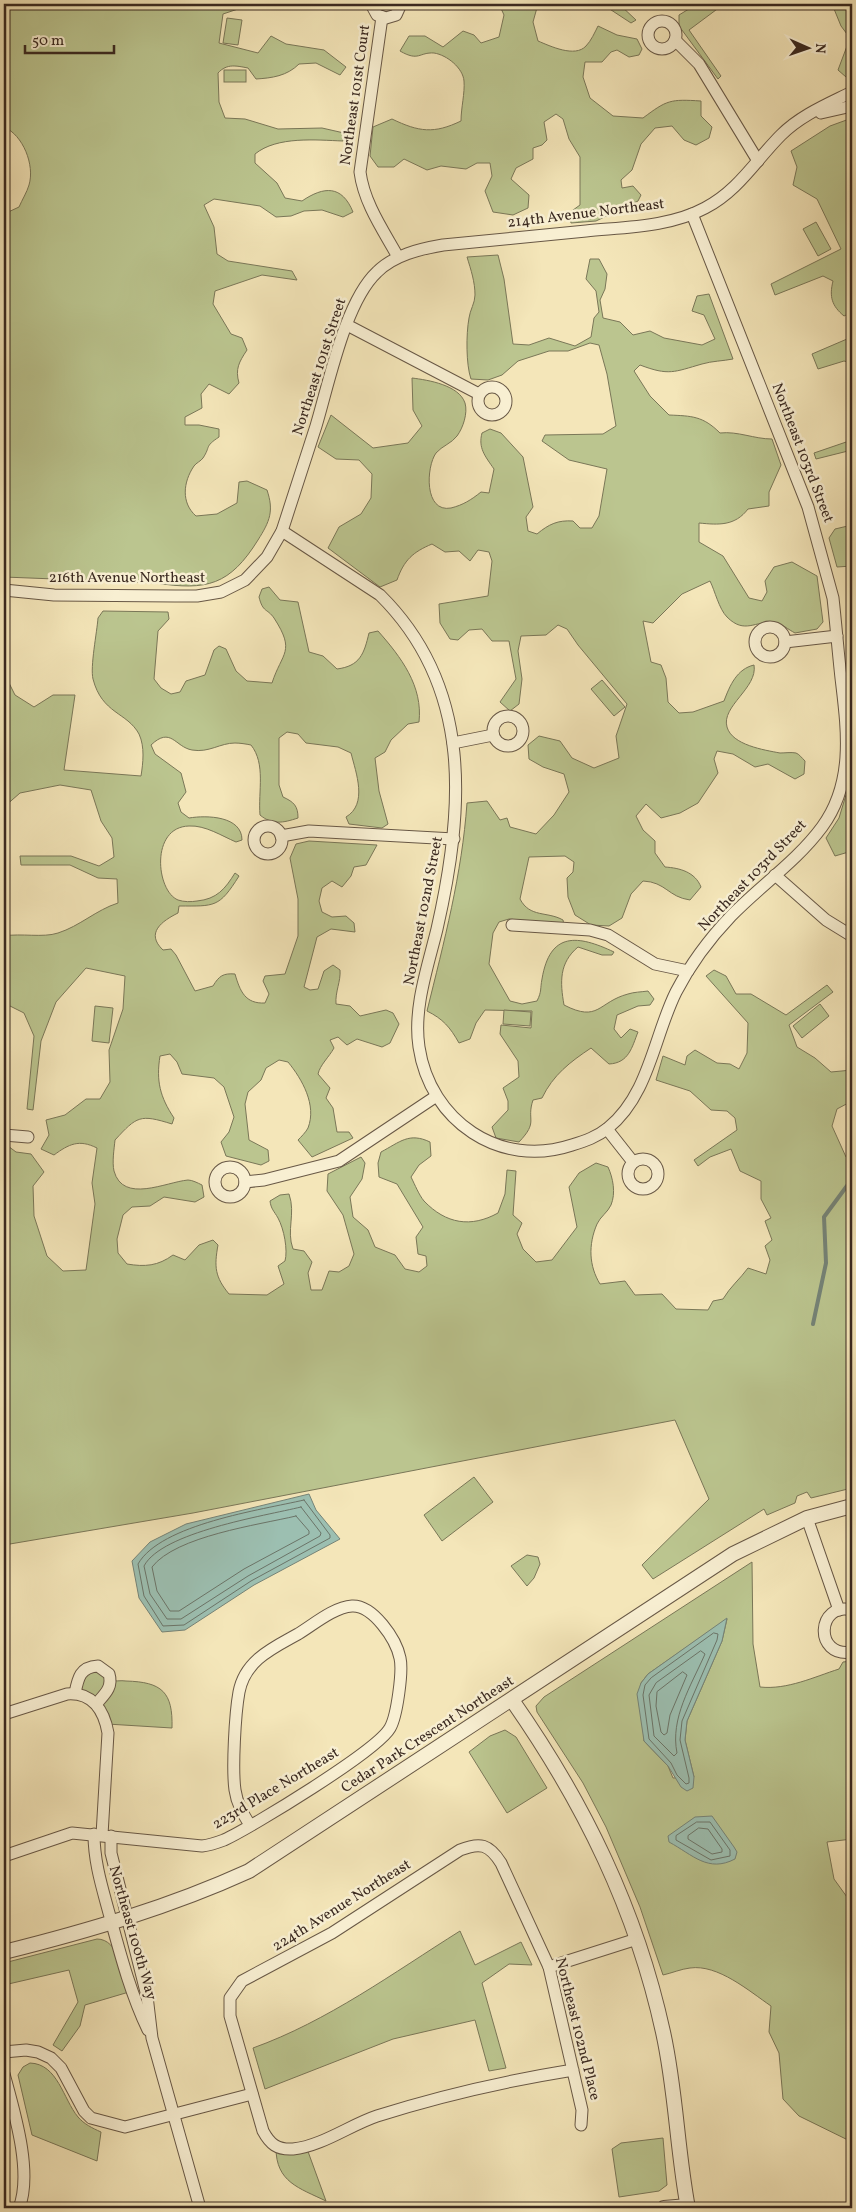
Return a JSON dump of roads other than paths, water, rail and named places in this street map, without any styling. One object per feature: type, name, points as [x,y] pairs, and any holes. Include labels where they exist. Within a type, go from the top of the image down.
[{"type":"street","points":[[371,4],[374,12],[382,18],[396,15],[401,4]]},
{"type":"street","name":"Northeast 101st Court","points":[[382,18],[360,172],[362,186],[371,209],[398,258]]},
{"type":"street","points":[[675,40],[699,64],[758,161]]},
{"type":"street","name":"214th Avenue Northeast","points":[[398,258],[418,249],[443,245],[647,225],[692,214],[705,208],[731,190],[782,134],[802,118],[852,92]]},
{"type":"street","name":"214th Avenue Northeast","points":[[802,118],[852,106]]},
{"type":"street","name":"Northeast 103rd Street","points":[[436,1097],[454,1117],[477,1136],[515,1150],[555,1151],[594,1138],[607,1129],[626,1109],[638,1089],[647,1071],[662,1023],[688,972],[731,916],[805,847],[822,826],[833,808],[841,788],[848,741],[829,575],[808,508],[692,214]]},
{"type":"street","name":"Northeast 101st Street","points":[[282,531],[347,325],[362,289],[378,271],[398,258]]},
{"type":"street","points":[[347,325],[479,394]]},
{"type":"street","name":"216th Avenue Northeast","points":[[4,590],[54,595],[182,596],[221,592],[245,580],[267,557],[282,531]]},
{"type":"street","name":"Northeast 102nd Street","points":[[282,531],[380,595],[394,609],[410,631],[438,685],[453,743],[457,807],[454,839],[418,1022],[422,1063],[429,1087],[436,1097]]},
{"type":"street","points":[[786,642],[837,636]]},
{"type":"street","points":[[453,743],[492,735]]},
{"type":"street","points":[[281,836],[309,830],[454,839]]},
{"type":"street","points":[[775,875],[826,920],[852,936]]},
{"type":"street","points":[[512,925],[590,930],[608,935],[654,964],[688,972]]},
{"type":"street","points":[[245,1182],[264,1180],[339,1161],[436,1097]]},
{"type":"street","points":[[607,1129],[633,1162]]},
{"type":"street","points":[[4,1135],[28,1137]]},
{"type":"street","name":"Cedar Park Crescent Northeast","points":[[4,1952],[129,1918],[184,1900],[249,1871],[733,1554],[807,1518],[852,1506]]},
{"type":"street","points":[[807,1518],[839,1610]]},
{"type":"street","name":"223rd Place Northeast","points":[[4,1856],[72,1833],[202,1846],[220,1842],[250,1825],[364,1752],[390,1729],[396,1704],[401,1658],[395,1644],[376,1616],[362,1607],[351,1606],[338,1610],[262,1655],[245,1673],[238,1698],[234,1782],[238,1801],[250,1825]]},
{"type":"street","points":[[852,1610],[833,1612],[825,1623],[825,1637],[833,1648],[846,1653],[852,1652]]},
{"type":"street","points":[[4,1714],[56,1696],[75,1693],[96,1703],[109,1688],[111,1681],[105,1670],[98,1666],[85,1669],[78,1681],[75,1693]]},
{"type":"street","points":[[512,1700],[537,1736],[601,1847],[637,1939],[663,2033],[688,2207],[664,2208]]},
{"type":"street","name":"Northeast 100th Way","points":[[96,1703],[107,1724],[108,1733],[102,1835],[96,1863],[111,1923],[135,2002],[152,2038]]},
{"type":"street","name":"Northeast 100th Way","points":[[102,1835],[111,1853],[129,1918],[147,1996],[152,2038],[200,2208]]},
{"type":"street","name":"Northeast 102nd Place","points":[[475,1844],[490,1848],[501,1863],[549,1967],[582,2110],[581,2125]]},
{"type":"street","name":"224th Avenue Northeast","points":[[252,2094],[230,2016],[230,1998],[242,1981],[332,1933],[443,1860],[475,1844]]},
{"type":"street","points":[[549,1967],[637,1939]]},
{"type":"street","points":[[4,2052],[26,2050],[38,2052],[51,2058],[61,2068],[84,2111],[91,2118],[125,2127],[174,2116],[252,2094],[263,2131],[268,2141],[276,2148],[285,2149],[306,2146],[371,2119],[439,2096],[573,2070]]},
{"type":"street","points":[[4,2074],[14,2110],[23,2173],[19,2208]]},
{"type":"water","points":[[309,1494],[316,1510],[340,1539],[254,1585],[185,1630],[162,1632],[139,1598],[132,1561],[150,1542],[186,1524]]},
{"type":"water","points":[[727,1618],[722,1641],[687,1721],[685,1740],[694,1777],[693,1788],[687,1791],[681,1787],[668,1766],[644,1741],[637,1694],[641,1683],[648,1674]]},
{"type":"water","points":[[712,1816],[737,1852],[735,1859],[717,1864],[701,1861],[669,1842],[668,1836],[695,1817]]},
{"type":"waterway","points":[[813,1324],[826,1263],[824,1217],[852,1179]]}]
